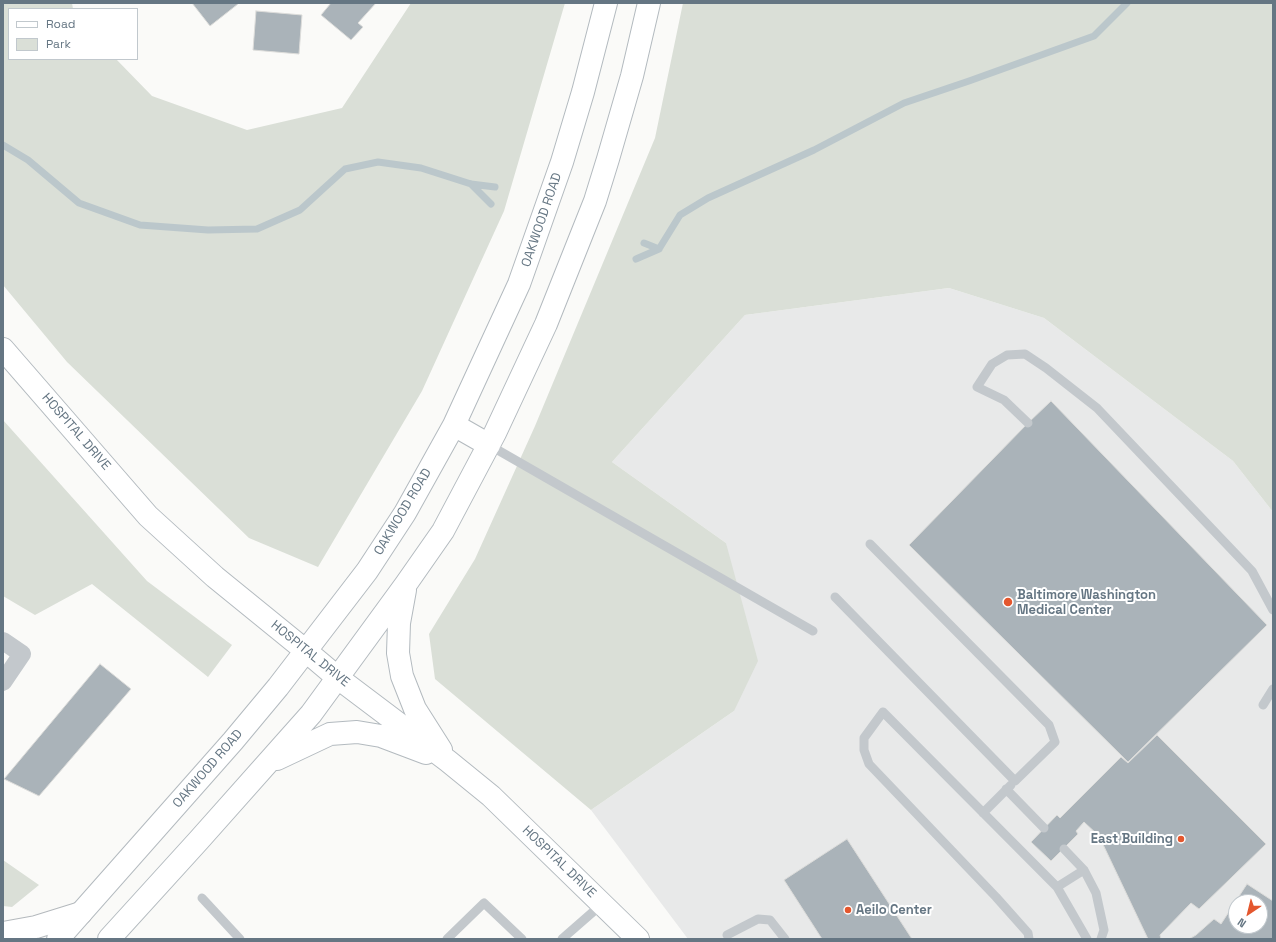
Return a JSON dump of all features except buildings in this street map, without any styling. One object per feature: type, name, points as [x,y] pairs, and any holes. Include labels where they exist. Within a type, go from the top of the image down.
[{"type":"main road","name":"OAKWOOD ROAD","points":[[58,939],[233,741],[306,652],[367,572],[405,513],[454,425],[510,304],[530,255],[562,162],[583,92],[606,3]]},
{"type":"main road","points":[[109,939],[311,714],[443,532],[489,445],[546,324],[595,201],[632,76],[649,3]]},
{"type":"main road","name":"HOSPITAL DRIVE","points":[[3,349],[148,516],[215,577],[306,652],[448,761],[491,796],[638,939]]},
{"type":"main road","points":[[454,425],[489,445]]},
{"type":"main road","points":[[406,584],[399,624],[398,653],[402,676],[416,709],[448,761]]},
{"type":"main road","points":[[264,766],[330,734],[357,732],[382,736],[448,761]]},
{"type":"main road","points":[[3,933],[7,934],[36,927],[81,913]]},
{"type":"street","points":[[3,642],[22,654],[3,682]]},
{"type":"lane","points":[[1028,423],[1004,400],[977,387],[992,364],[1007,355],[1025,354],[1046,368],[1097,408],[1252,572],[1273,610]]},
{"type":"lane","points":[[489,445],[813,631]]},
{"type":"lane","points":[[870,544],[1049,725],[1055,742],[983,813]]},
{"type":"lane","points":[[835,597],[1015,781]]},
{"type":"lane","points":[[1263,705],[1273,689]]},
{"type":"lane","points":[[1029,939],[1028,933],[996,897],[869,764],[864,750],[864,738],[882,712],[1057,887],[1087,939]]},
{"type":"lane","points":[[1006,789],[1044,828]]},
{"type":"lane","points":[[1064,849],[1084,870],[1096,893],[1104,930],[1101,939]]},
{"type":"lane","points":[[1057,887],[1084,870]]},
{"type":"lane","points":[[202,898],[240,939]]},
{"type":"lane","points":[[447,939],[484,903],[522,939]]},
{"type":"lane","points":[[562,939],[602,904]]},
{"type":"lane","points":[[727,935],[758,920],[770,920],[785,939]]},
{"type":"shaded area","name":"Baltimore Washington Medical Center","points":[[949,288],[1044,318],[1233,461],[1273,512],[1273,939],[688,939],[591,810],[734,711],[726,543],[612,462],[745,315]]},
{"type":"green space","points":[[3,3],[72,3],[73,8],[8,8],[8,60],[117,60],[152,96],[247,130],[342,108],[411,3],[565,3],[504,211],[422,391],[318,567],[249,538],[67,362],[3,285]]},
{"type":"green space","points":[[683,3],[1273,3],[1273,512],[1233,461],[1044,318],[949,288],[745,315],[612,462],[726,543],[758,661],[734,711],[591,810],[435,679],[429,634],[475,559],[535,426],[655,138]]},
{"type":"green space","points":[[3,420],[147,581],[232,645],[208,677],[92,584],[35,615],[3,596]]},
{"type":"green space","points":[[3,860],[39,885],[12,907],[3,906]]},
{"type":"waterway","points":[[644,243],[659,249],[680,215],[708,198],[814,150],[904,103],[1094,36],[1127,3]]},
{"type":"waterway","points":[[3,145],[28,160],[79,203],[140,225],[208,230],[257,229],[300,210],[345,169],[378,162],[421,168],[471,184],[495,187]]},
{"type":"waterway","points":[[471,184],[491,204]]},
{"type":"waterway","points":[[636,259],[659,249]]},
{"type":"place","name":"Baltimore Washington Medical Center","points":[[1008,602]]},
{"type":"place","name":"East Building","points":[[1181,839]]},
{"type":"place","name":"Aeilo Center","points":[[848,910]]}]
